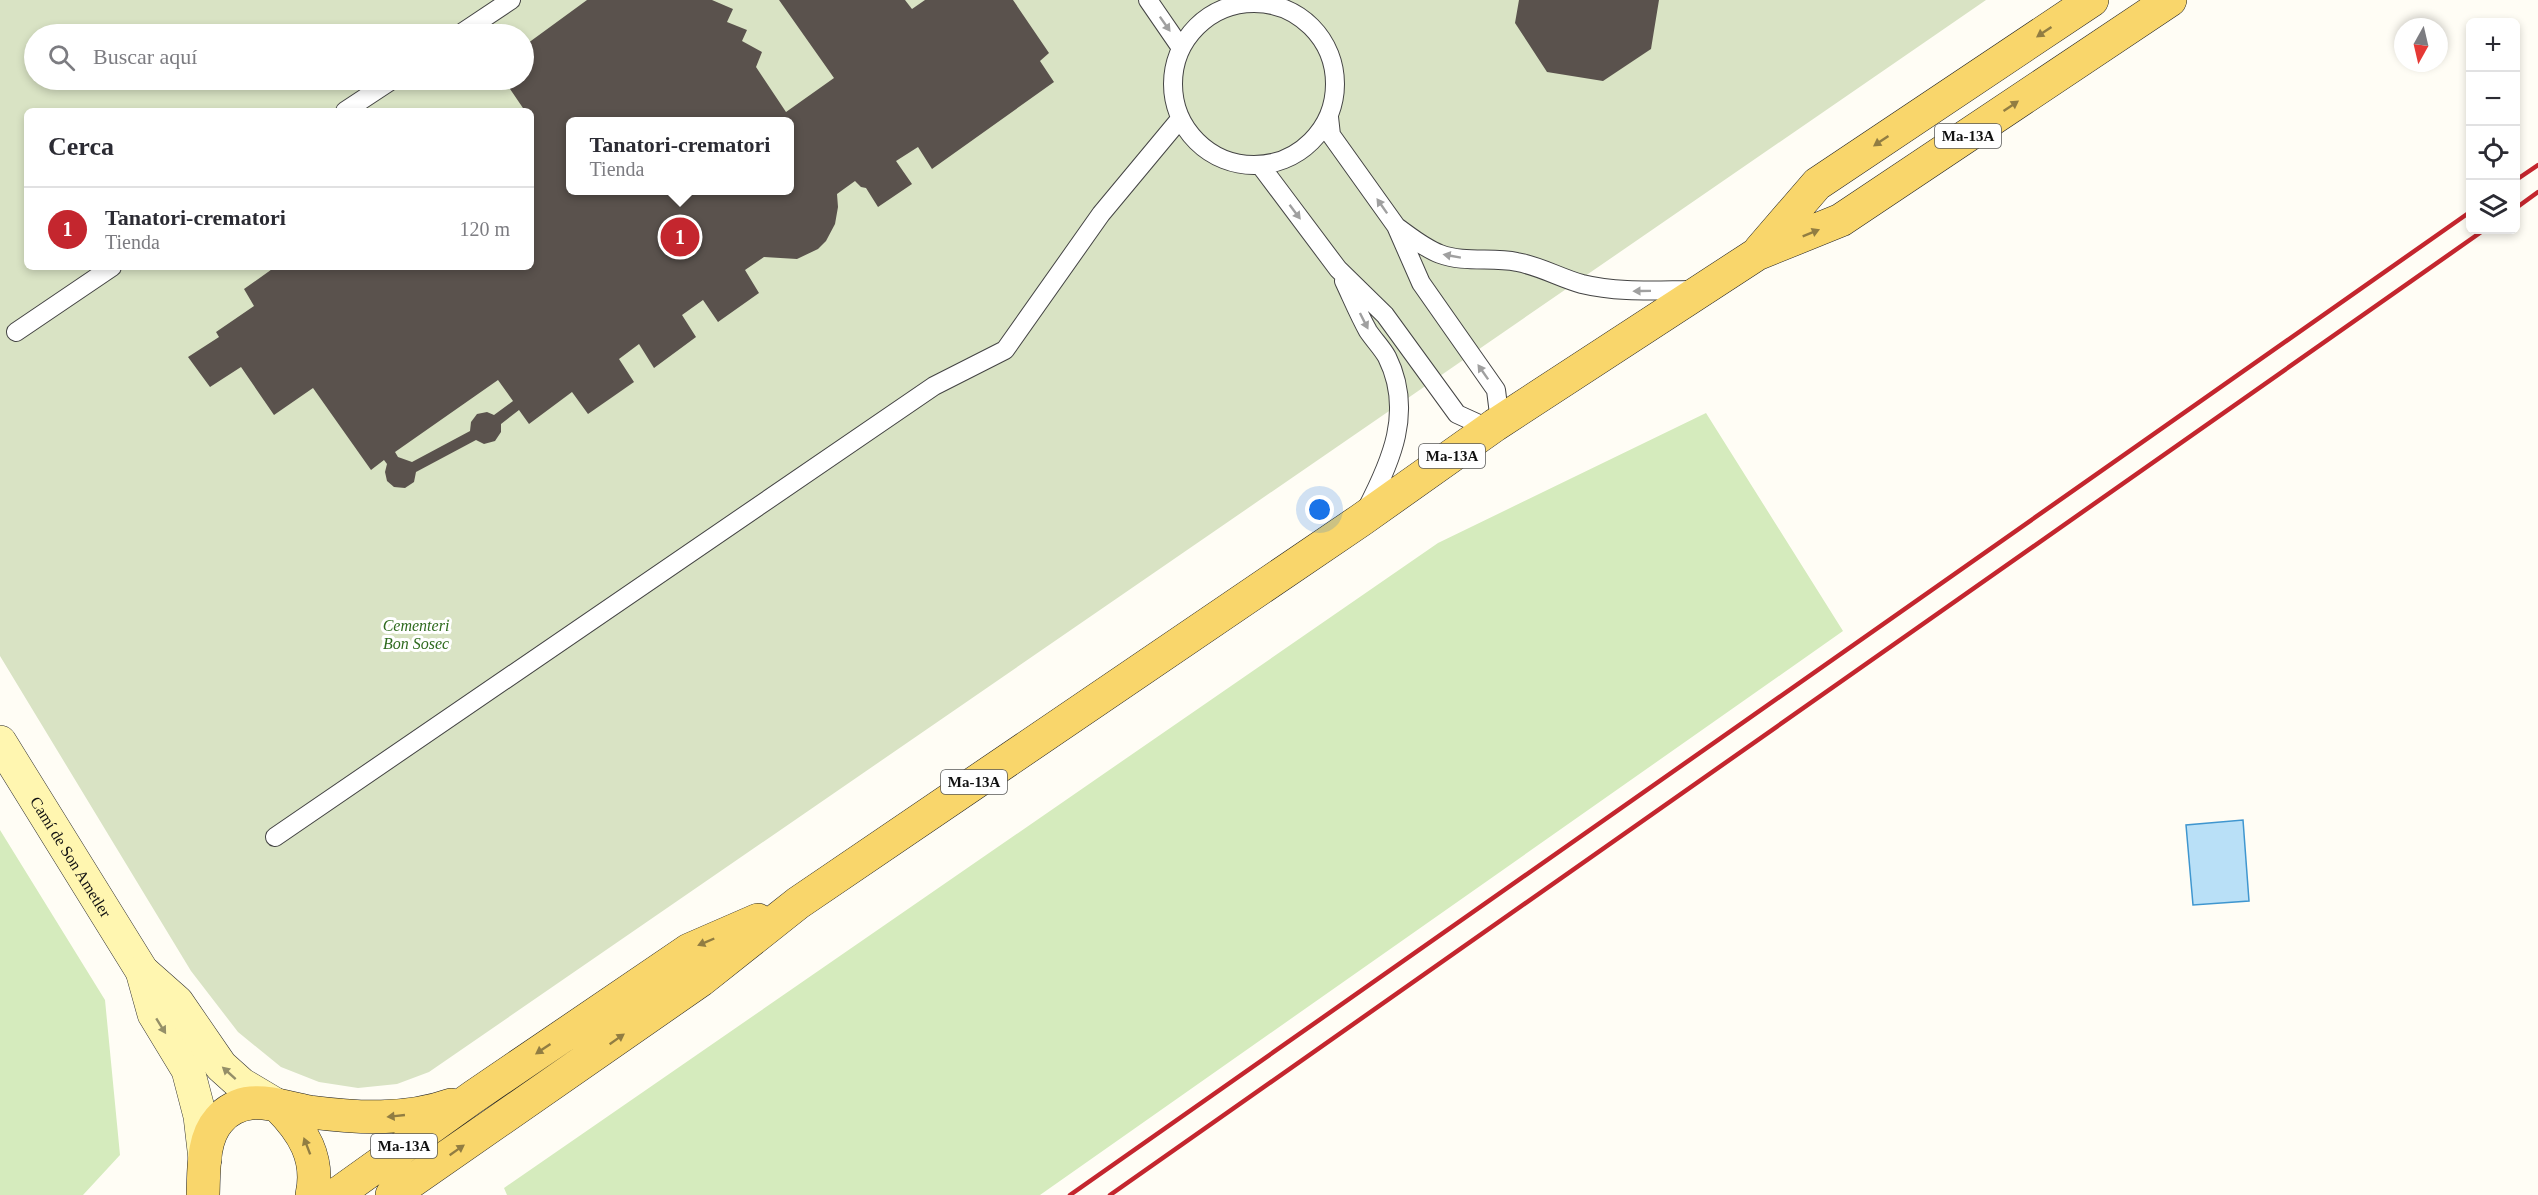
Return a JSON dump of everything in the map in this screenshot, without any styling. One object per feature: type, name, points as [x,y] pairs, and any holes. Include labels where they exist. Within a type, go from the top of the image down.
[{"type":"main road","name":"Ma-13A","points":[[1757,254],[1817,184],[2092,0]]},
{"type":"main road","name":"Ma-13A","points":[[392,1195],[701,980],[798,903],[1360,520],[1495,425],[1757,254],[1841,220],[2170,0]]},
{"type":"main road","points":[[203,1195],[205,1159],[212,1131],[218,1120],[228,1112],[251,1103],[338,1115],[391,1117],[439,1109],[472,1097],[689,950],[798,903]]},
{"type":"main road","name":"Ma-13A","points":[[336,1195],[472,1097]]},
{"type":"main road","points":[[278,1106],[302,1134],[309,1147],[313,1163],[312,1195]]},
{"type":"main road","points":[[205,1159],[217,1195]]},
{"type":"street","name":"Camí de Son Ametler","points":[[0,742],[142,971]]},
{"type":"street","points":[[142,971],[177,1002],[221,1066],[241,1084],[278,1106]]},
{"type":"street","points":[[142,971],[154,1014],[188,1070],[200,1116],[205,1159]]},
{"type":"lane","points":[[475,24],[511,0]]},
{"type":"lane","points":[[1148,0],[1181,48]]},
{"type":"lane","points":[[1235,2],[1263,3],[1287,9],[1309,23],[1325,43],[1334,67],[1335,92],[1329,117],[1317,135],[1301,150],[1282,161],[1260,165],[1236,163],[1213,154],[1194,139],[1180,119],[1174,87],[1174,71],[1181,48],[1195,28],[1214,13],[1235,2]]},
{"type":"lane","points":[[350,108],[378,90]]},
{"type":"lane","points":[[1260,165],[1338,269],[1385,315],[1457,414],[1479,424],[1495,425],[1499,414],[1496,390],[1421,283],[1396,226],[1332,135],[1329,117]]},
{"type":"lane","points":[[275,837],[934,386],[1005,350],[1101,214],[1180,119]]},
{"type":"lane","points":[[1396,226],[1421,245],[1440,254],[1458,258],[1515,261],[1536,266],[1581,283],[1626,291],[1701,290]]},
{"type":"lane","points":[[1338,269],[1368,329],[1387,357],[1398,400],[1395,446],[1386,470],[1360,520]]},
{"type":"lane","points":[[16,332],[108,270]]},
{"type":"green space","name":"Cementeri Bon Sosec","points":[[0,0],[1986,0],[429,1072],[397,1084],[358,1088],[319,1082],[281,1067],[238,1032],[191,971],[0,656]]},
{"type":"green space","points":[[1706,413],[1843,631],[1040,1195],[507,1195],[504,1188],[1438,543]]},
{"type":"green space","points":[[0,830],[105,1000],[120,1155],[83,1195],[0,1195]]},
{"type":"water","points":[[2243,820],[2249,901],[2193,905],[2186,825]]},
{"type":"building","points":[[587,0],[712,0],[733,9],[727,22],[747,30],[742,41],[762,52],[756,67],[786,112],[834,78],[779,0],[905,0],[912,9],[925,0],[1013,0],[1049,53],[1040,61],[1054,82],[932,169],[918,147],[896,161],[912,184],[878,207],[866,188],[861,187],[855,181],[837,194],[838,207],[835,224],[826,241],[818,249],[797,259],[764,257],[745,270],[759,293],[718,322],[703,300],[682,315],[696,337],[654,368],[639,344],[619,359],[634,382],[588,414],[572,392],[529,424],[519,410],[501,424],[501,432],[495,441],[484,444],[476,440],[416,472],[414,482],[405,488],[394,487],[387,481],[385,472],[387,464],[384,460],[371,470],[313,388],[274,415],[241,367],[210,387],[188,357],[219,337],[216,332],[254,306],[244,289],[271,270],[534,270],[534,108],[523,108],[511,90],[534,90],[534,39]],"holes":[[[498,380],[513,401],[494,415],[487,412],[477,414],[471,422],[470,431],[412,462],[398,457],[395,452]]]},
{"type":"building","points":[[1519,0],[1659,0],[1651,49],[1603,81],[1547,72],[1515,23]]},
{"type":"railway","points":[[2520,177],[2538,165]]},
{"type":"railway","points":[[2520,205],[2538,192]]},
{"type":"railway","points":[[1070,1195],[2466,215]]},
{"type":"railway","points":[[1110,1195],[2478,234]]},
{"type":"place","name":"Tanatori-crematori","points":[[680,237]]}]
